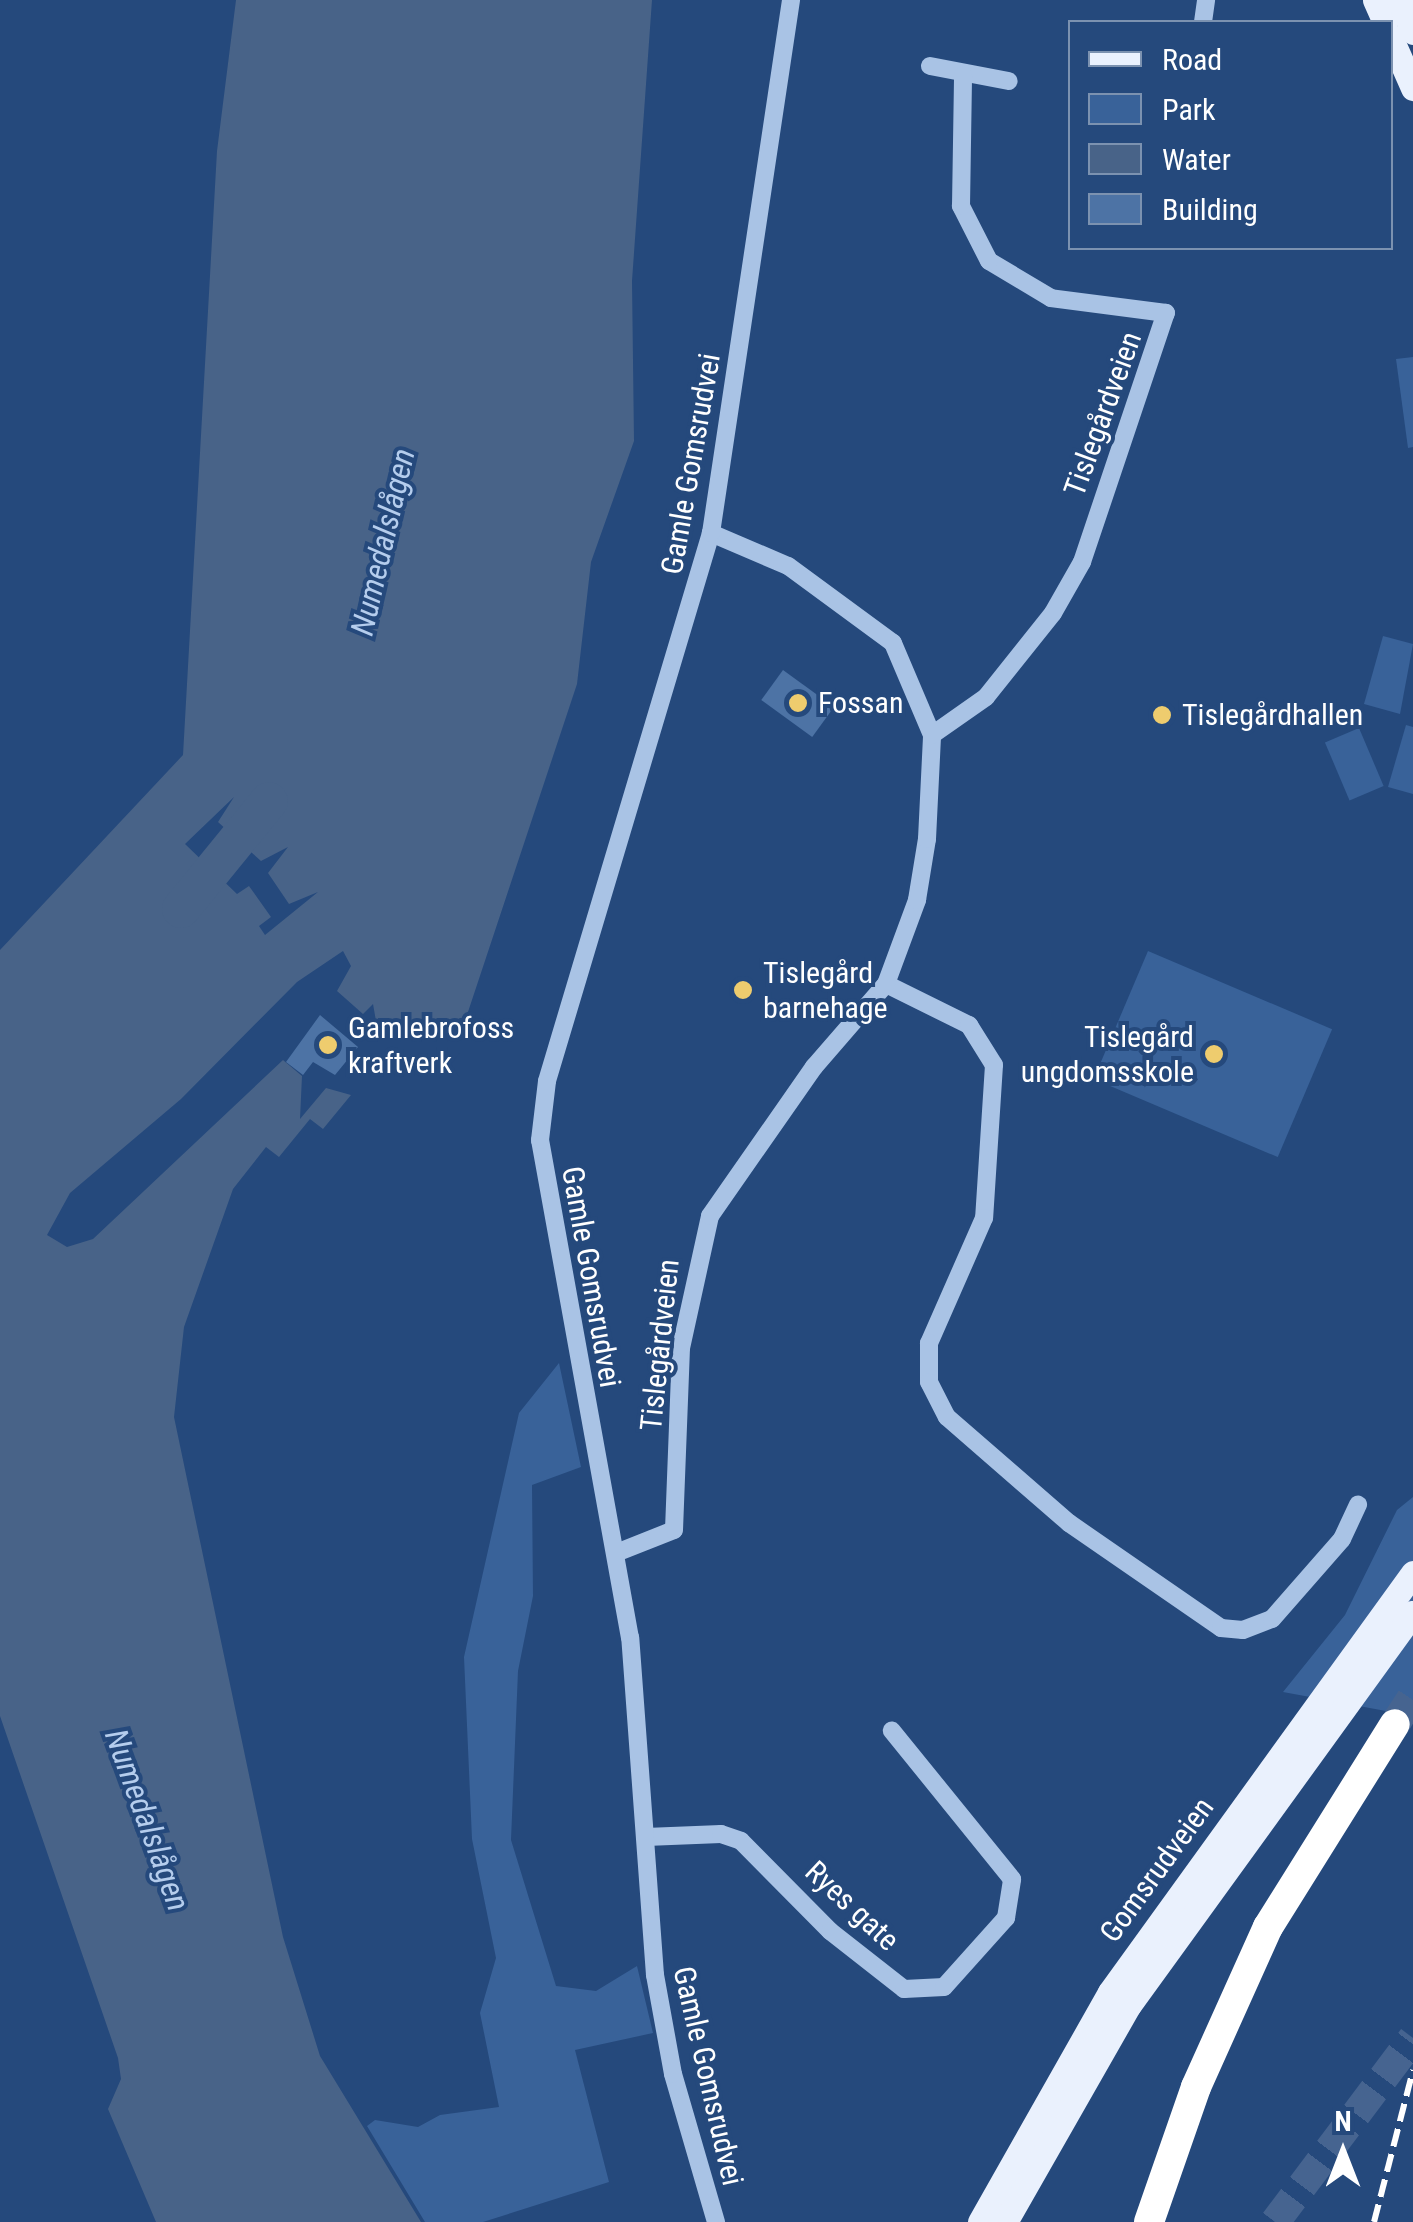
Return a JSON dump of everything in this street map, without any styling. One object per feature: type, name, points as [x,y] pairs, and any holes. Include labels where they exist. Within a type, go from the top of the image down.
[{"type":"highway","points":[[1149,2222],[1196,2087],[1268,1926],[1395,1724]]},
{"type":"main road","points":[[1399,0],[1413,32]]},
{"type":"main road","points":[[1393,43],[1413,88]]},
{"type":"main road","name":"Gomsrudveien","points":[[980,2222],[1110,1992],[1413,1572]]},
{"type":"main road","name":"Gomsrudveien","points":[[1005,2222],[1128,2004],[1413,1613]]},
{"type":"street","name":"Gamle Gomsrudvei","points":[[716,2222],[665,2030],[637,1696],[616,1553],[546,1206],[542,1108],[710,533],[791,0]]},
{"type":"street","points":[[930,66],[1009,81]]},
{"type":"street","name":"Tislegårdveien","points":[[932,735],[986,697],[1054,613],[1082,562],[1166,313],[1051,298],[989,261],[961,206],[963,75]]},
{"type":"street","name":"Tislegårdveien","points":[[616,1553],[674,1530],[681,1348],[710,1216],[814,1067],[886,984],[917,900],[932,735],[893,643],[788,566],[710,533]]},
{"type":"street","points":[[886,984],[969,1025],[991,1052],[996,1105],[984,1218],[930,1342],[930,1382],[947,1417],[1069,1524],[1220,1628],[1244,1630],[1272,1619],[1342,1539],[1358,1504]]},
{"type":"street","name":"Ryes gate","points":[[646,1837],[721,1834],[741,1841],[830,1931],[904,1989],[944,1987],[1006,1918],[1012,1878],[892,1732]]},
{"type":"green space","points":[[1413,357],[1413,447],[1408,448],[1396,359]]},
{"type":"green space","points":[[1383,636],[1413,644],[1400,714],[1364,704]]},
{"type":"green space","points":[[1406,725],[1413,727],[1413,794],[1388,787]]},
{"type":"green space","points":[[1359,728],[1384,786],[1350,800],[1325,742]]},
{"type":"green space","name":"Tislegård ungdomsskole","points":[[1148,951],[1332,1029],[1278,1157],[1094,1079]]},
{"type":"green space","points":[[559,1363],[581,1467],[532,1485],[533,1596],[518,1671],[511,1840],[556,1986],[596,1991],[637,1966],[653,2033],[575,2050],[609,2182],[483,2222],[425,2222],[367,2126],[375,2120],[418,2127],[440,2115],[499,2107],[480,2013],[496,1958],[472,1839],[464,1657],[519,1413]]},
{"type":"green space","points":[[1413,1497],[1413,1716],[1283,1692],[1345,1615],[1397,1510]]},
{"type":"water","points":[[236,0],[652,0],[632,281],[634,441],[591,562],[577,684],[462,1030],[376,1021],[373,1004],[363,1014],[337,991],[351,966],[343,951],[297,982],[181,1099],[70,1193],[47,1235],[67,1247],[93,1239],[283,1060],[302,1076],[300,1119],[326,1088],[351,1095],[323,1129],[310,1119],[279,1157],[266,1147],[233,1189],[184,1327],[174,1417],[283,1937],[320,2056],[421,2222],[156,2222],[108,2109],[121,2079],[118,2058],[0,1716],[0,950],[183,755],[217,151]],"holes":[[[234,797],[218,822],[261,861],[288,847],[268,873],[289,904],[318,892],[265,935],[259,926],[271,917],[249,886],[237,894],[185,844]]]},
{"type":"building","name":"Fossan","points":[[783,670],[834,707],[812,737],[761,700]]},
{"type":"building","name":"Gamlebrofoss kraftverk","points":[[320,1015],[358,1047],[335,1075],[313,1062],[303,1075],[286,1062]]},
{"type":"waterway","name":"Numedalslågen","points":[[181,909],[269,801]]},
{"type":"tunnel","points":[[1395,1724],[1413,1696]]},
{"type":"tunnel","points":[[1275,2222],[1413,2038]]},
{"type":"railway","points":[[1374,2222],[1413,2070]]},
{"type":"place","name":"Fossan","points":[[798,703]]},
{"type":"place","name":"Tislegårdhallen","points":[[1162,715]]},
{"type":"place","name":"Tislegård barnehage","points":[[743,990]]},
{"type":"place","name":"Gamlebrofoss kraftverk","points":[[328,1045]]},
{"type":"place","name":"Tislegård ungdomsskole","points":[[1214,1054]]}]
